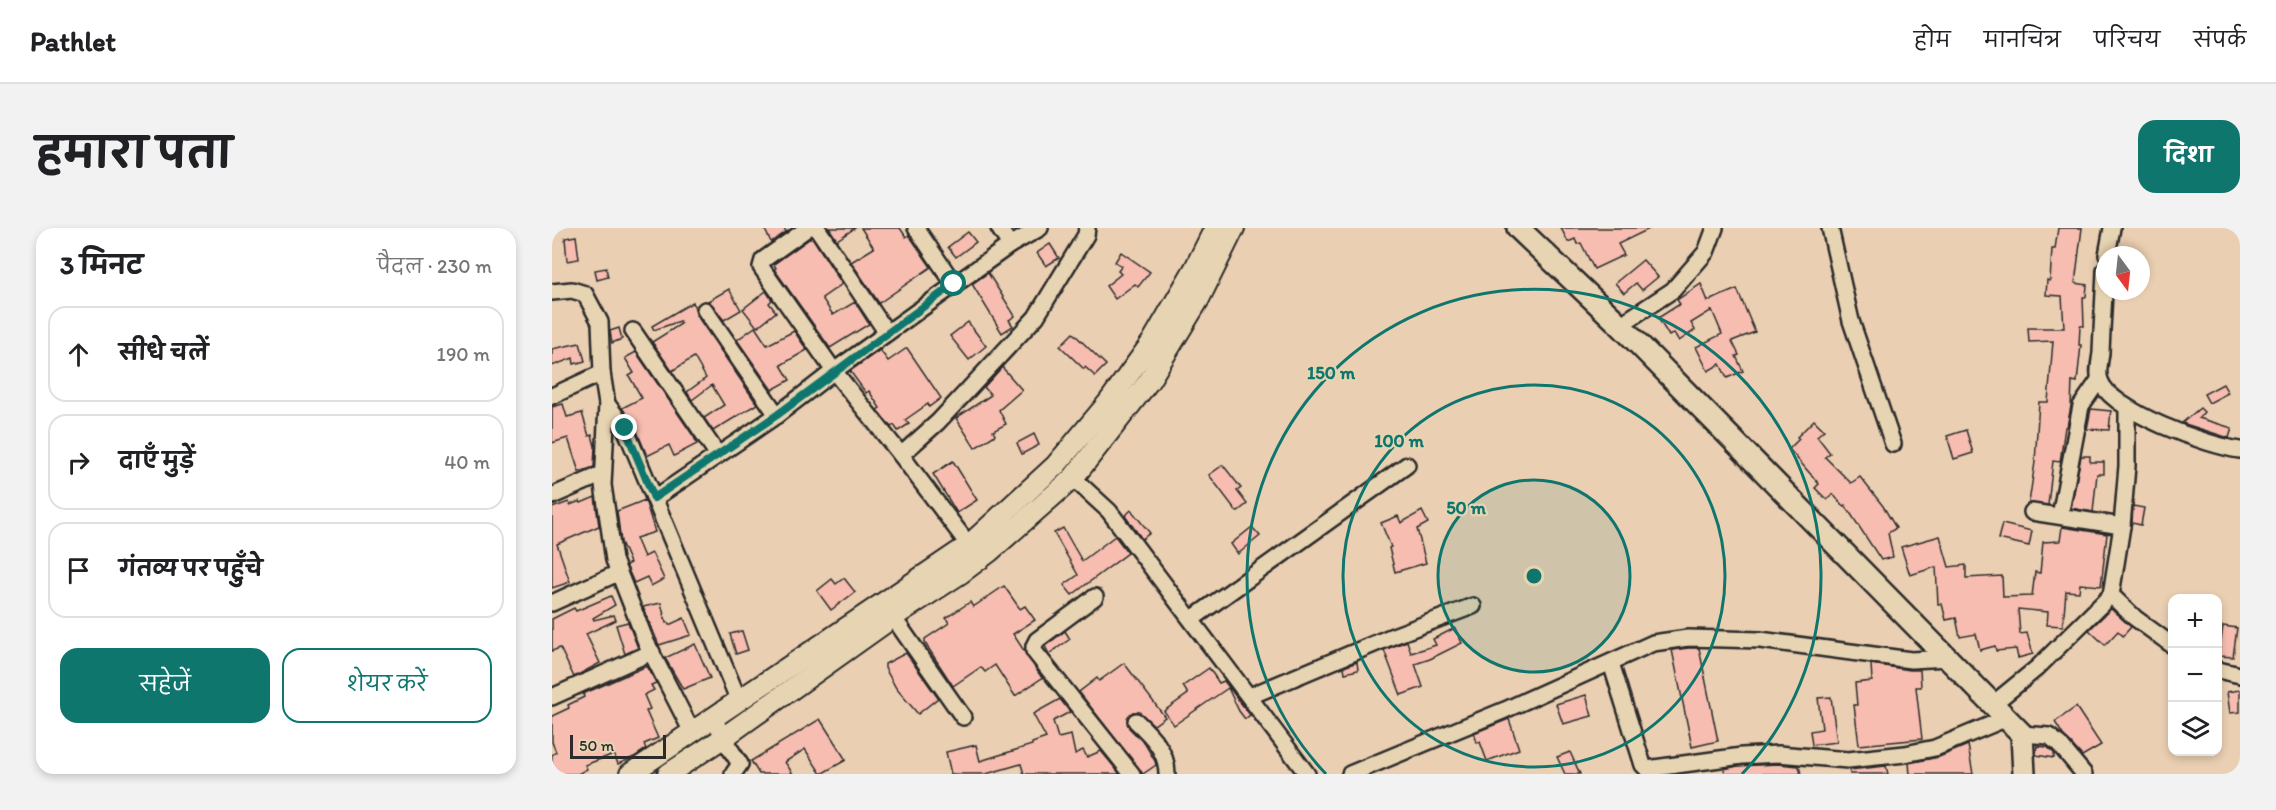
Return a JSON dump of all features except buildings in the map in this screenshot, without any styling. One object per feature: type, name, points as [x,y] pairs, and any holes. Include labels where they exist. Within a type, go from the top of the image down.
[{"type":"main road","points":[[1518,228],[1620,326],[2007,719],[2024,774]]},
{"type":"street","points":[[808,228],[763,260],[761,267],[834,371],[902,455],[974,552]]},
{"type":"street","points":[[817,228],[887,333]]},
{"type":"street","points":[[916,228],[954,284]]},
{"type":"street","points":[[999,228],[1010,245]]},
{"type":"street","points":[[654,498],[777,415],[954,284],[1010,245],[1040,228]]},
{"type":"street","points":[[902,455],[938,422],[1036,317],[1086,235],[1087,228]]},
{"type":"street","points":[[630,774],[738,700],[974,552],[1056,465],[1108,403],[1152,342],[1195,268],[1215,228]]},
{"type":"street","points":[[668,774],[723,738],[893,617],[974,552],[1073,478],[1149,381],[1199,299],[1234,228]]},
{"type":"street","points":[[1620,326],[1673,290],[1706,252],[1715,228]]},
{"type":"street","points":[[1830,228],[1851,321],[1893,444]]},
{"type":"street","points":[[2109,246],[2112,228]]},
{"type":"street","points":[[552,292],[572,290],[585,294],[600,322],[602,373],[607,404],[603,485],[614,560],[652,652],[692,732]]},
{"type":"street","points":[[2060,516],[2080,406],[2099,380],[2103,300]]},
{"type":"street","points":[[705,310],[777,415]]},
{"type":"street","points":[[633,331],[718,455]]},
{"type":"street","points":[[552,396],[602,373]]},
{"type":"street","points":[[2099,380],[2110,397],[2139,415],[2216,446],[2240,450]]},
{"type":"street","points":[[607,404],[625,428],[738,700]]},
{"type":"street","points":[[1611,663],[1643,765],[1647,770],[1778,754],[1848,760],[1905,754],[1935,748],[2007,719],[2037,668],[2111,595],[2127,466],[2127,408]]},
{"type":"street","points":[[1192,619],[1407,465]]},
{"type":"street","points":[[552,496],[603,474]]},
{"type":"street","points":[[1073,478],[1109,511],[1307,774]]},
{"type":"street","points":[[2032,512],[2121,526]]},
{"type":"street","points":[[552,603],[618,573]]},
{"type":"street","points":[[2111,595],[2135,618],[2168,642]]},
{"type":"street","points":[[1095,597],[1038,640],[1034,651],[1132,774]]},
{"type":"street","points":[[1250,696],[1393,636],[1473,606]]},
{"type":"street","points":[[893,617],[963,717]]},
{"type":"street","points":[[1350,774],[1653,643],[1688,638],[1760,640],[1911,660],[1949,658]]},
{"type":"street","points":[[552,697],[652,652]]},
{"type":"street","points":[[2222,671],[2240,675]]},
{"type":"street","points":[[714,717],[741,771]]},
{"type":"street","points":[[2007,719],[2049,736],[2060,744],[2084,774]]},
{"type":"street","points":[[1136,721],[1155,739],[1163,753],[1167,774]]},
{"type":"route","points":[[625,428],[654,498],[777,415],[954,284]]}]
